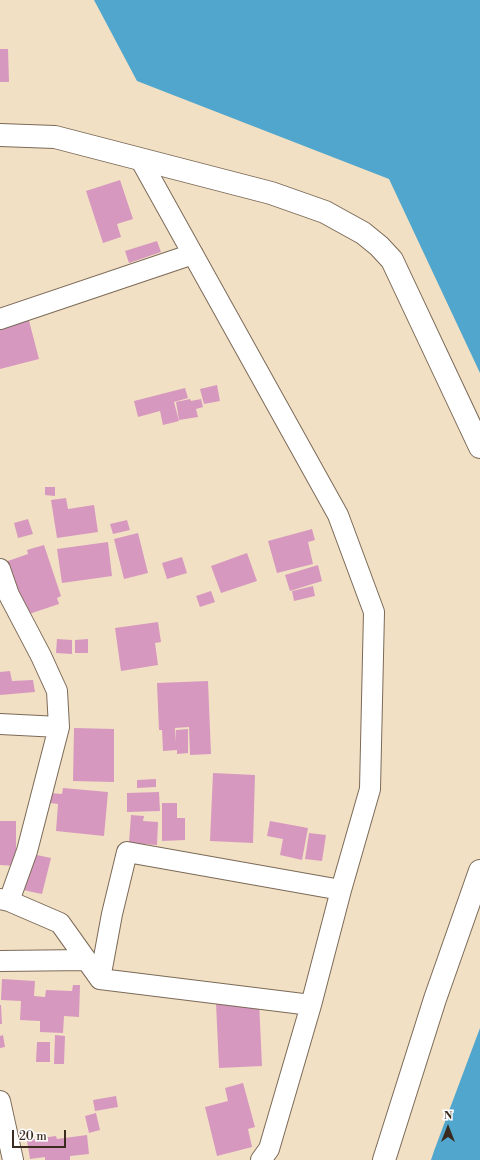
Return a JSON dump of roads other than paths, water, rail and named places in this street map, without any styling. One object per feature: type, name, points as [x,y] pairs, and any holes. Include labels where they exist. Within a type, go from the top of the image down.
[{"type":"street","points":[[0,135],[55,137],[270,193],[325,212],[363,233],[379,246],[392,260],[480,447]]},
{"type":"street","points":[[140,159],[338,515],[374,612],[370,789],[341,890],[311,1005],[269,1149],[260,1160]]},
{"type":"street","points":[[0,319],[193,254]]},
{"type":"street","points":[[0,569],[9,595],[58,691],[59,727],[27,852],[4,900],[60,923],[100,979],[311,1005]]},
{"type":"street","points":[[0,724],[59,727]]},
{"type":"street","points":[[100,979],[112,914],[127,852],[341,890]]},
{"type":"street","points":[[384,1160],[435,999],[480,871]]},
{"type":"street","points":[[0,961],[86,960]]},
{"type":"street","points":[[0,1101],[13,1160]]},
{"type":"water","points":[[94,0],[480,0],[480,373],[389,179],[137,81]]},
{"type":"water","points":[[480,1028],[480,1160],[431,1160],[434,1151]]}]
